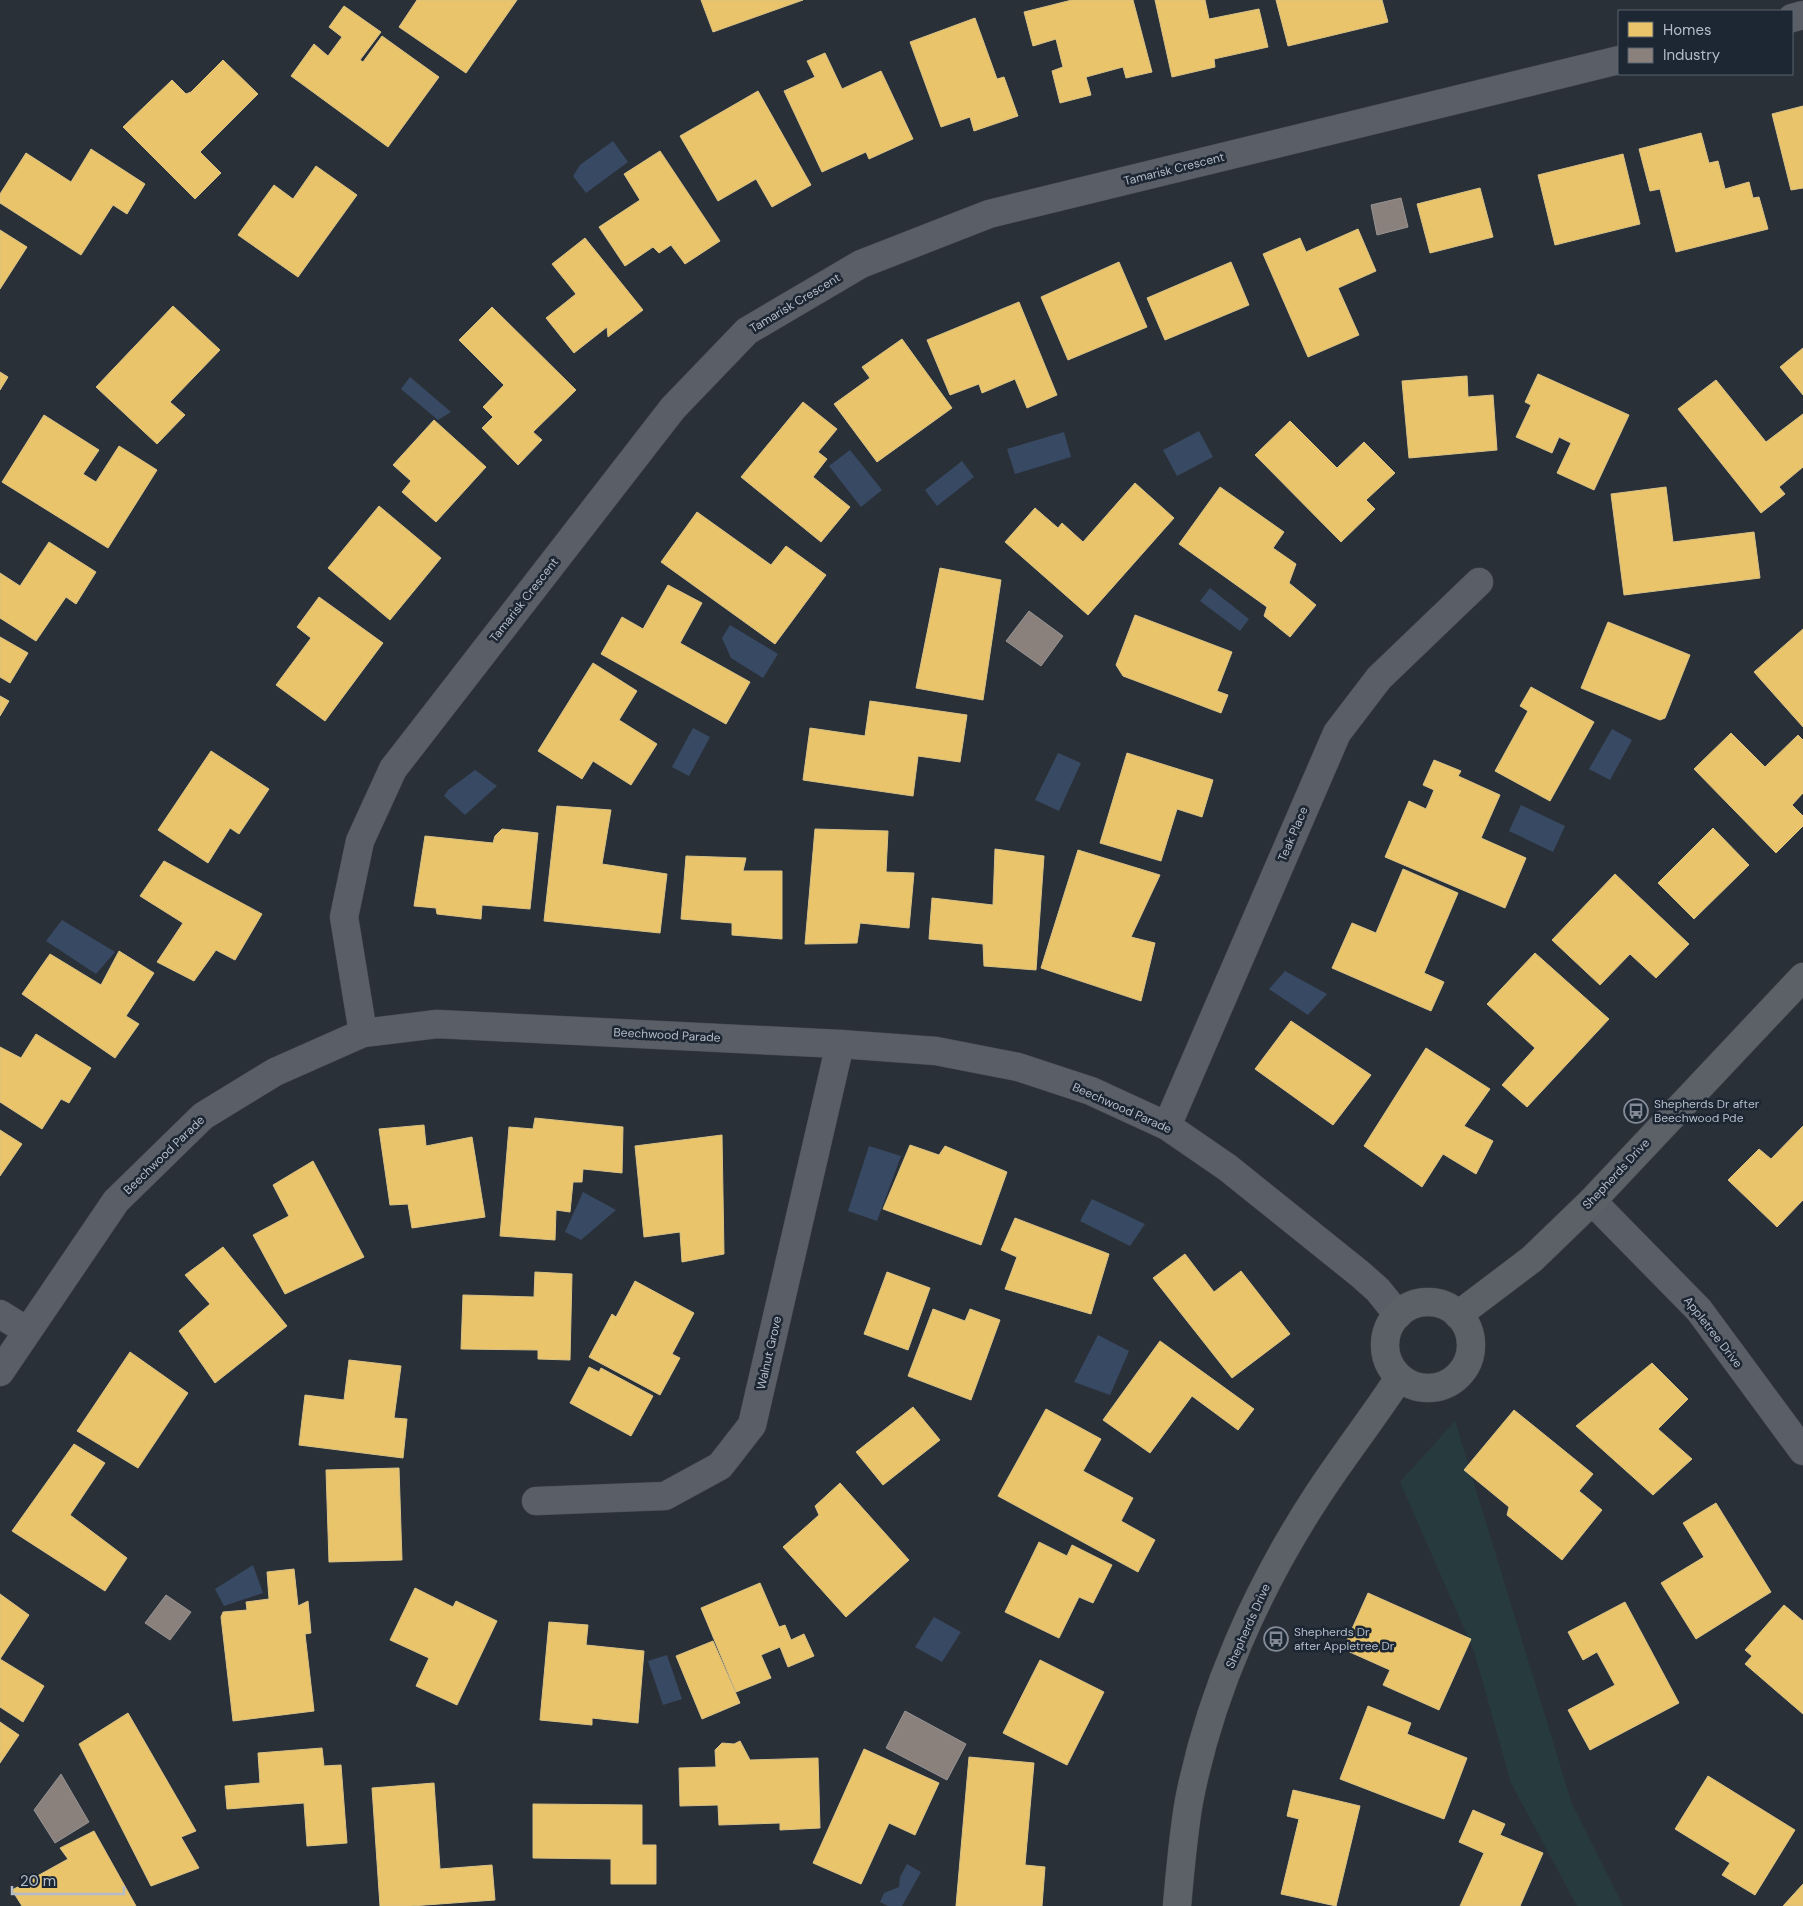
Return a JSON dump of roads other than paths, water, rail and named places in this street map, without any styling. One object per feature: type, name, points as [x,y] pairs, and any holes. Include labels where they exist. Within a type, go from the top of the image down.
[{"type":"main road","name":"Shepherds Drive","points":[[1458,1315],[1532,1259],[1592,1201],[1803,977]]},
{"type":"main road","points":[[1421,1303],[1435,1303],[1447,1307],[1458,1315],[1467,1327],[1471,1341],[1470,1355],[1464,1369],[1454,1380],[1441,1387],[1426,1388],[1412,1385],[1399,1378],[1390,1367],[1386,1354],[1385,1340],[1389,1326],[1398,1315],[1409,1307],[1421,1303]]},
{"type":"main road","name":"Shepherds Drive","points":[[1177,1906],[1189,1800],[1206,1732],[1240,1640],[1260,1596],[1317,1496],[1399,1378]]},
{"type":"street","name":"Tamarisk Crescent","points":[[363,1033],[344,917],[360,841],[393,769],[673,408],[747,331],[861,264],[990,214],[1618,60]]},
{"type":"street","name":"Teak Place","points":[[1167,1126],[1337,733],[1379,678],[1479,582]]},
{"type":"street","name":"Beechwood Parade","points":[[0,1372],[116,1200],[203,1116],[275,1072],[363,1033],[437,1024],[840,1044],[936,1051],[1018,1067],[1091,1091],[1167,1126],[1228,1168],[1360,1274],[1378,1290],[1398,1315]]},
{"type":"street","name":"Walnut Grove","points":[[536,1501],[665,1496],[720,1466],[752,1425],[840,1044]]},
{"type":"street","name":"Appletree Drive","points":[[1592,1201],[1699,1310],[1803,1451]]},
{"type":"street","points":[[0,1314],[27,1331]]},
{"type":"water","points":[[613,141],[628,162],[586,193],[573,176],[580,165]]},
{"type":"water","points":[[410,377],[451,412],[438,420],[401,389]]},
{"type":"water","points":[[1199,431],[1213,457],[1177,476],[1163,450]]},
{"type":"water","points":[[1064,432],[1071,457],[1015,474],[1007,449]]},
{"type":"water","points":[[850,450],[882,490],[861,507],[829,466]]},
{"type":"water","points":[[962,461],[974,477],[937,506],[925,490]]},
{"type":"water","points":[[1210,588],[1249,619],[1240,631],[1200,601]]},
{"type":"water","points":[[730,625],[778,654],[763,678],[731,658],[722,638]]},
{"type":"water","points":[[693,728],[710,737],[689,776],[672,767]]},
{"type":"water","points":[[1612,729],[1632,740],[1610,780],[1589,769]]},
{"type":"water","points":[[1058,753],[1081,763],[1059,811],[1035,800]]},
{"type":"water","points":[[475,770],[497,786],[465,815],[444,796],[448,790]]},
{"type":"water","points":[[1521,805],[1565,826],[1553,852],[1509,831]]},
{"type":"water","points":[[62,920],[115,952],[96,974],[46,941]]},
{"type":"water","points":[[1285,971],[1327,994],[1308,1015],[1269,989]]},
{"type":"water","points":[[869,1146],[901,1156],[877,1221],[848,1211]]},
{"type":"water","points":[[583,1192],[616,1210],[581,1240],[565,1232]]},
{"type":"water","points":[[1092,1199],[1145,1224],[1130,1246],[1080,1221]]},
{"type":"water","points":[[1098,1335],[1129,1351],[1110,1395],[1074,1382]]},
{"type":"water","points":[[253,1565],[263,1593],[224,1606],[215,1589]]},
{"type":"water","points":[[934,1617],[961,1632],[942,1662],[915,1647]]},
{"type":"water","points":[[667,1655],[682,1699],[663,1705],[648,1661]]},
{"type":"water","points":[[907,1864],[921,1872],[902,1906],[888,1906],[880,1902],[884,1893],[899,1887],[900,1877]]},
{"type":"place","name":"Shepherds Dr after Beechwood Pde","points":[[1636,1111]]},
{"type":"place","name":"Shepherds Dr after Appletree Dr","points":[[1276,1639]]}]
